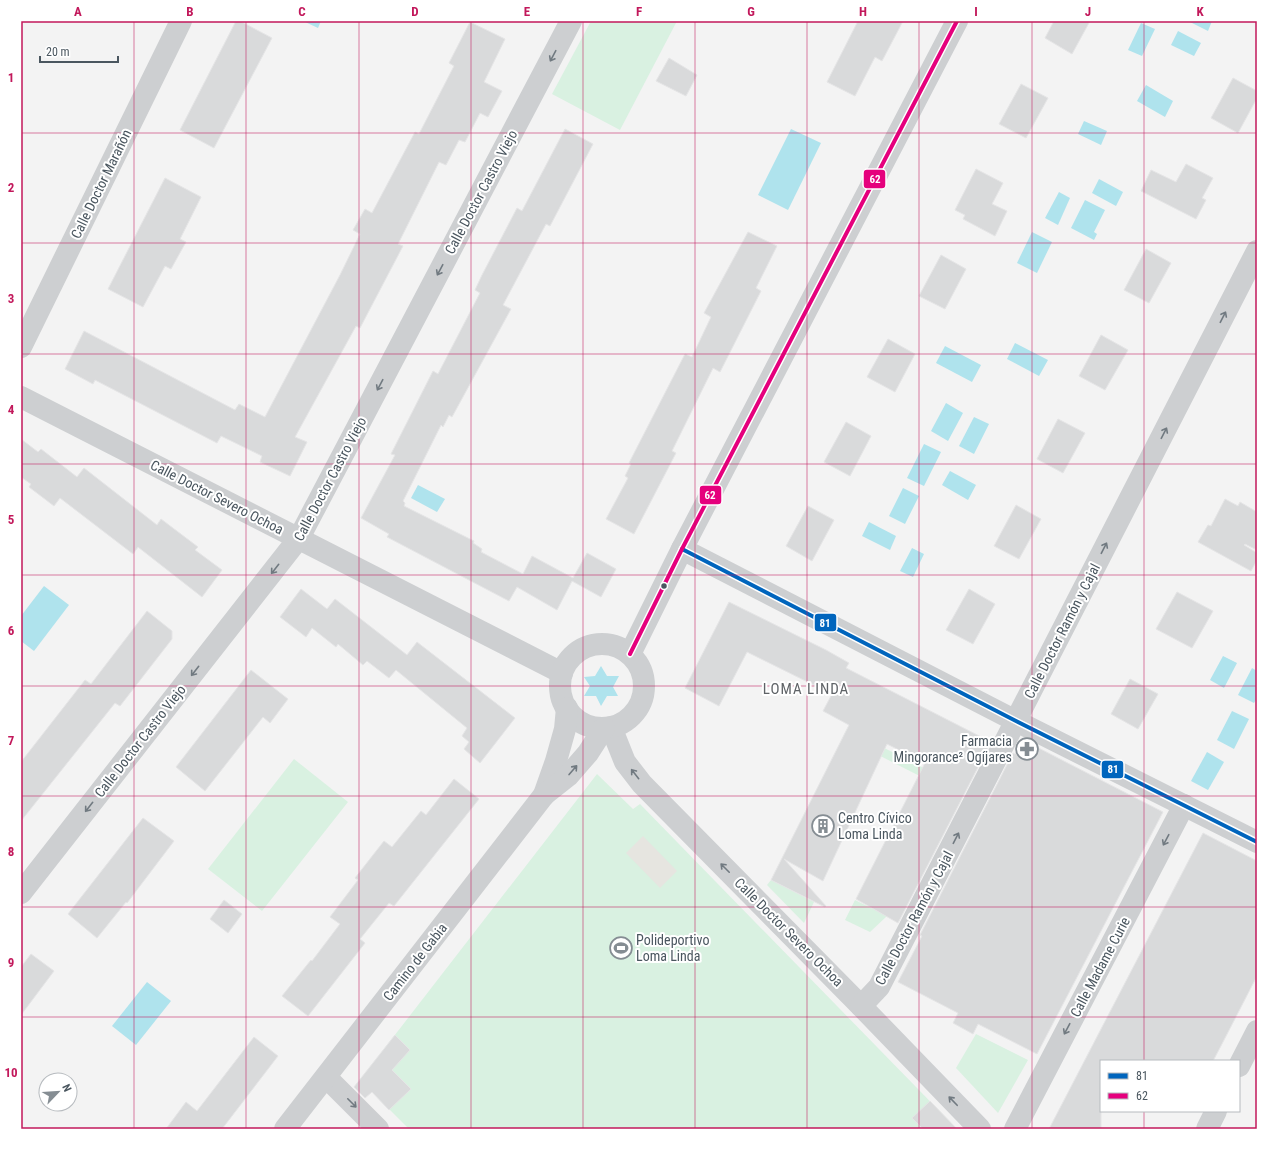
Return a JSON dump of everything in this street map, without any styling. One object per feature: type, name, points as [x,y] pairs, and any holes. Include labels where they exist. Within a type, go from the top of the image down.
[{"type":"street","name":"Calle Doctor Marañón","points":[[21,347],[181,21]]},
{"type":"street","name":"Calle Doctor Castro Viejo","points":[[21,893],[299,538],[571,21]]},
{"type":"street","points":[[630,654],[682,549],[956,21]]},
{"type":"street","name":"Calle Doctor Ramón y Cajal","points":[[861,1006],[879,987],[1257,251]]},
{"type":"street","name":"Calle Doctor Severo Ochoa","points":[[21,397],[562,673]]},
{"type":"street","points":[[682,549],[1016,721],[1257,842]]},
{"type":"street","points":[[605,644],[618,647],[630,654],[638,665],[643,677],[644,690],[640,702],[633,714],[623,722],[607,727],[593,727],[583,723],[574,716],[567,708],[562,697],[560,685],[562,673],[568,660],[578,651],[591,645],[605,644]]},
{"type":"street","name":"Camino de Gabia","points":[[544,795],[556,762],[565,729],[567,708]]},
{"type":"street","name":"Calle Doctor Severo Ochoa","points":[[607,727],[625,762],[642,784],[980,1129]]},
{"type":"street","name":"Camino de Gabia","points":[[285,1129],[544,795],[568,776],[588,753],[607,727]]},
{"type":"street","name":"Calle Madame Curie","points":[[1015,1129],[1184,805]]},
{"type":"street","points":[[1240,1064],[1257,1031]]},
{"type":"street","points":[[326,1077],[378,1129]]},
{"type":"street","points":[[1207,1129],[1216,1112]]},
{"type":"green space","points":[[591,21],[677,21],[620,130],[552,94]]},
{"type":"green space","points":[[847,729],[959,786],[955,794],[843,737]]},
{"type":"green space","points":[[294,759],[348,802],[262,911],[208,869]]},
{"type":"green space","name":"Polideportivo Loma Linda","points":[[597,774],[633,809],[640,804],[957,1129],[409,1129],[360,1080]]},
{"type":"green space","points":[[771,880],[814,902],[804,923],[767,885]]},
{"type":"green space","points":[[855,900],[887,916],[870,932],[845,920]]},
{"type":"green space","points":[[976,1034],[1028,1060],[998,1113],[956,1068]]},
{"type":"sand","points":[[643,836],[677,871],[660,888],[626,853]]},
{"type":"water","points":[[303,21],[321,21],[318,28]]},
{"type":"water","points":[[1188,21],[1212,21],[1208,31]]},
{"type":"water","points":[[1141,23],[1155,29],[1142,56],[1128,50]]},
{"type":"water","points":[[1178,31],[1201,43],[1194,56],[1171,45]]},
{"type":"water","points":[[1146,85],[1173,101],[1165,117],[1137,101]]},
{"type":"water","points":[[1084,121],[1107,131],[1101,145],[1078,134]]},
{"type":"water","points":[[791,129],[821,143],[788,210],[758,195]]},
{"type":"water","points":[[1099,179],[1123,192],[1116,206],[1092,193]]},
{"type":"water","points":[[1059,192],[1070,198],[1058,225],[1045,218]]},
{"type":"water","points":[[1085,200],[1105,210],[1094,232],[1097,234],[1094,240],[1071,228]]},
{"type":"water","points":[[1032,232],[1052,242],[1037,273],[1017,263]]},
{"type":"water","points":[[1015,343],[1048,360],[1039,376],[1007,359]]},
{"type":"water","points":[[945,346],[981,365],[972,382],[936,363]]},
{"type":"water","points":[[946,403],[963,413],[948,441],[931,431]]},
{"type":"water","points":[[974,417],[989,424],[974,454],[959,446]]},
{"type":"water","points":[[924,444],[941,452],[924,486],[907,478]]},
{"type":"water","points":[[950,471],[976,485],[968,500],[942,485]]},
{"type":"water","points":[[418,485],[445,499],[437,512],[411,498]]},
{"type":"water","points":[[903,488],[919,496],[905,524],[889,516]]},
{"type":"water","points":[[869,522],[896,536],[890,550],[862,536]]},
{"type":"water","points":[[912,548],[924,554],[913,577],[900,571]]},
{"type":"water","points":[[44,586],[69,605],[34,651],[21,641],[21,616]]},
{"type":"water","points":[[1223,656],[1237,663],[1224,688],[1210,680]]},
{"type":"water","points":[[601,666],[607,676],[619,676],[613,687],[618,696],[607,696],[601,706],[596,696],[584,696],[590,686],[584,677],[595,676]]},
{"type":"water","points":[[1252,668],[1257,671],[1257,698],[1254,703],[1238,695]]},
{"type":"water","points":[[1232,711],[1249,719],[1234,749],[1217,740]]},
{"type":"water","points":[[1207,752],[1224,762],[1208,790],[1191,781]]},
{"type":"water","points":[[147,982],[171,1001],[136,1045],[112,1026]]},
{"type":"building","points":[[236,21],[240,21],[272,38],[214,148],[180,130]]},
{"type":"building","points":[[858,21],[903,21],[882,61],[875,57],[855,96],[827,82]]},
{"type":"building","points":[[1054,21],[1090,21],[1072,54],[1045,38]]},
{"type":"building","points":[[470,22],[505,39],[484,82],[502,91],[488,117],[480,113],[465,142],[459,140],[446,165],[439,162],[398,244],[403,246],[360,328],[356,326],[295,437],[307,442],[290,476],[260,462],[262,456],[221,436],[217,443],[95,380],[93,384],[65,369],[84,331],[235,410],[239,404],[265,417],[360,234],[353,230],[365,209],[372,213],[415,132],[419,134],[454,66],[449,63]]},
{"type":"building","points":[[669,58],[697,75],[686,96],[656,81]]},
{"type":"building","points":[[1233,78],[1257,91],[1257,98],[1238,133],[1211,118]]},
{"type":"building","points":[[1021,84],[1048,98],[1026,138],[999,124]]},
{"type":"building","points":[[565,129],[593,144],[550,226],[546,224],[503,305],[511,309],[452,417],[449,415],[443,427],[441,425],[403,501],[405,503],[404,506],[474,541],[473,543],[482,549],[481,552],[523,574],[532,556],[573,578],[587,553],[616,569],[601,597],[572,581],[557,610],[517,587],[509,601],[387,537],[389,534],[361,518],[395,455],[391,454],[433,371],[438,374],[480,293],[475,290],[517,208],[522,211]]},
{"type":"building","points":[[1186,164],[1213,178],[1202,198],[1206,200],[1196,219],[1141,191],[1151,170],[1176,182]]},
{"type":"building","points":[[976,169],[1003,183],[992,204],[1007,211],[995,236],[963,219],[965,215],[955,210]]},
{"type":"building","points":[[165,178],[201,197],[180,239],[186,242],[171,269],[165,266],[143,307],[108,289]]},
{"type":"building","points":[[748,232],[777,246],[756,288],[761,291],[720,372],[713,368],[672,451],[676,453],[634,534],[606,519],[628,478],[625,476],[631,464],[629,463],[685,354],[692,357],[711,317],[704,313]]},
{"type":"building","points":[[1146,249],[1171,263],[1149,303],[1124,290]]},
{"type":"building","points":[[941,255],[966,269],[945,309],[919,296]]},
{"type":"building","points":[[1101,335],[1128,350],[1105,390],[1079,376]]},
{"type":"building","points":[[888,339],[915,354],[895,392],[867,377]]},
{"type":"building","points":[[1058,419],[1085,433],[1063,473],[1037,459]]},
{"type":"building","points":[[846,422],[871,436],[850,476],[824,462]]},
{"type":"building","points":[[21,439],[38,452],[41,449],[77,477],[84,468],[157,525],[161,519],[198,547],[195,550],[222,570],[202,597],[138,547],[133,554],[60,498],[54,506],[29,487],[31,484],[21,477]]},
{"type":"building","points":[[1225,499],[1238,506],[1240,502],[1257,512],[1257,550],[1245,544],[1244,545],[1257,553],[1257,560],[1251,571],[1198,542],[1208,525],[1211,526]]},
{"type":"building","points":[[1016,505],[1041,519],[1019,559],[994,546]]},
{"type":"building","points":[[808,506],[834,520],[812,561],[786,546]]},
{"type":"building","points":[[301,589],[327,609],[335,599],[407,655],[417,642],[515,718],[480,763],[464,749],[469,742],[462,736],[467,728],[396,670],[389,678],[367,661],[363,665],[338,644],[336,647],[312,628],[306,637],[280,617]]},
{"type":"building","points":[[969,589],[995,604],[973,644],[946,630]]},
{"type":"building","points":[[1177,592],[1213,611],[1192,648],[1156,629]]},
{"type":"building","points":[[729,602],[826,650],[849,663],[846,668],[991,742],[898,923],[856,899],[925,763],[887,744],[823,881],[784,859],[826,906],[825,907],[771,880],[849,725],[823,711],[832,694],[747,652],[719,706],[685,688]]},
{"type":"building","points":[[147,611],[172,631],[172,639],[120,706],[115,703],[21,821],[21,762],[85,680],[91,684]]},
{"type":"building","points":[[251,670],[288,699],[270,723],[263,717],[205,791],[176,767]]},
{"type":"building","points":[[1130,679],[1158,694],[1138,729],[1111,714]]},
{"type":"building","points":[[1023,740],[1163,812],[1037,1054],[978,1024],[973,1034],[953,1023],[958,1013],[898,982],[922,936],[920,935],[1013,753],[1015,754]]},
{"type":"building","points":[[454,779],[479,799],[394,906],[389,903],[360,939],[365,943],[308,1016],[282,996],[311,960],[312,961],[340,924],[330,917],[358,880],[355,878],[384,841],[392,847],[421,811],[426,815]]},
{"type":"building","points":[[143,818],[174,841],[127,903],[126,902],[97,938],[68,914]]},
{"type":"building","points":[[1203,833],[1257,861],[1257,976],[1214,1060],[1100,1060],[1101,1129],[1049,1129]]},
{"type":"building","points":[[224,900],[242,914],[228,933],[210,919]]},
{"type":"building","points":[[31,954],[54,971],[21,1015],[21,967]]},
{"type":"building","points":[[395,1035],[410,1050],[392,1070],[411,1089],[389,1110],[372,1092],[365,1098],[354,1087]]},
{"type":"building","points":[[254,1037],[278,1056],[222,1129],[166,1129],[186,1102],[197,1111]]},
{"type":"building","points":[[930,1101],[957,1129],[923,1129],[912,1118]]},
{"type":"transit line","name":"62","points":[[630,654],[682,549],[957,21]]},
{"type":"transit line","name":"81","points":[[682,549],[1016,721],[1257,842]]},
{"type":"place","name":"Farmacia Mingorance² Ogíjares","points":[[1027,749]]},
{"type":"place","name":"Centro Cívico Loma Linda","points":[[823,826]]},
{"type":"place","name":"Polideportivo Loma Linda","points":[[621,948]]},
{"type":"district","name":"LOMA LINDA","points":[[806,689]]}]
